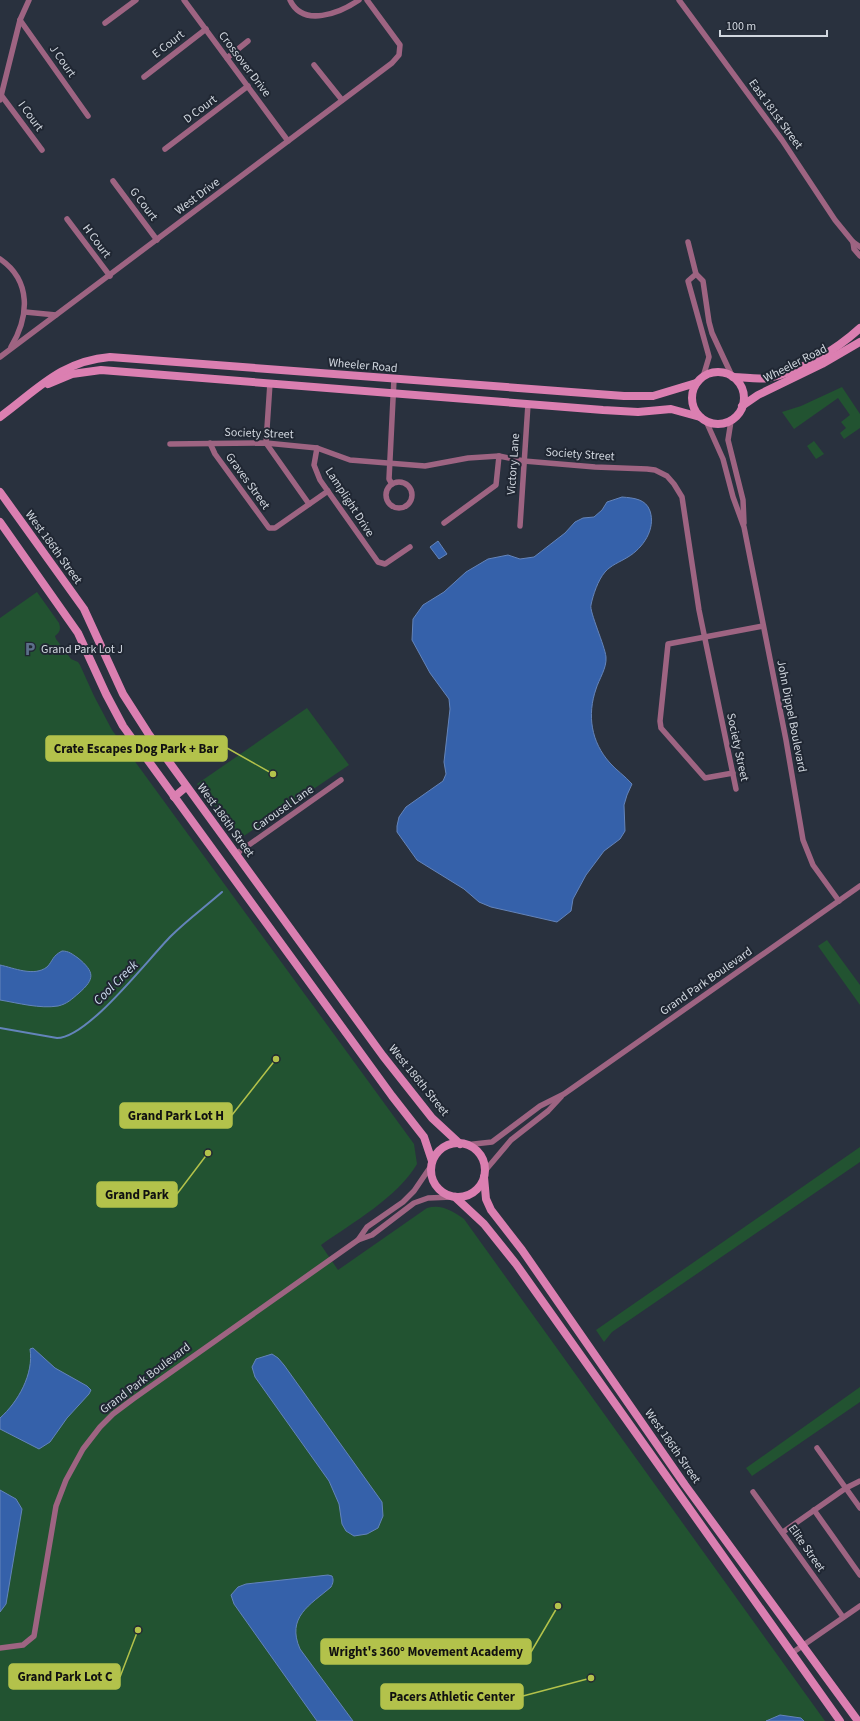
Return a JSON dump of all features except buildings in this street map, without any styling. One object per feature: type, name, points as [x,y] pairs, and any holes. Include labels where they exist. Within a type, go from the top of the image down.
[{"type":"street","points":[[1,98],[20,20],[29,0]]},
{"type":"street","points":[[105,23],[136,0]]},
{"type":"street","name":"Crossover Drive","points":[[184,0],[288,140]]},
{"type":"street","points":[[290,0],[300,13],[313,16],[344,9],[359,0]]},
{"type":"street","name":"West Drive","points":[[0,358],[392,63],[399,55],[400,46],[367,0]]},
{"type":"street","name":"East 181st Street","points":[[679,0],[782,140],[835,220],[853,242],[860,247]]},
{"type":"street","name":"J Court","points":[[20,20],[88,116]]},
{"type":"street","name":"E Court","points":[[144,77],[206,29]]},
{"type":"street","points":[[227,58],[248,41]]},
{"type":"street","points":[[314,65],[342,100]]},
{"type":"street","name":"D Court","points":[[165,149],[248,86]]},
{"type":"street","name":"I Court","points":[[1,98],[42,150]]},
{"type":"street","name":"G Court","points":[[113,181],[157,240]]},
{"type":"street","name":"H Court","points":[[67,219],[110,276]]},
{"type":"street","points":[[688,242],[696,274],[703,281],[712,333],[733,376],[740,384],[743,393],[742,406],[738,414],[731,420],[718,424],[703,419],[695,410],[692,401],[696,383],[703,376],[709,358],[688,281],[696,274]]},
{"type":"street","name":"East 181st Street","points":[[853,242],[854,249],[860,256]]},
{"type":"street","points":[[0,259],[14,272],[20,283],[25,312],[19,332],[8,351]]},
{"type":"street","points":[[25,312],[56,315]]},
{"type":"street","name":"Wheeler Road","points":[[733,376],[760,378],[779,375],[815,360],[829,352],[860,328]]},
{"type":"street","name":"Wheeler Road","points":[[742,406],[758,395],[816,367],[860,342]]},
{"type":"street","name":"Wheeler Road","points":[[0,417],[35,391],[46,380],[66,368],[88,360],[110,357],[624,396],[653,396],[696,383]]},
{"type":"street","name":"Wheeler Road","points":[[35,391],[72,374],[101,370],[638,412],[671,409],[703,419]]},
{"type":"street","points":[[703,376],[716,372],[733,376]]},
{"type":"street","points":[[392,484],[389,479],[394,379]]},
{"type":"street","points":[[270,383],[266,442],[309,504],[328,491]]},
{"type":"street","name":"Victory Lane","points":[[520,526],[528,404]]},
{"type":"street","name":"John Dippel Boulevard","points":[[703,419],[721,454],[729,476],[733,498],[744,527]]},
{"type":"street","name":"John Dippel Boulevard","points":[[731,420],[728,440],[743,500],[744,527],[786,740],[803,840],[813,865],[839,901]]},
{"type":"street","name":"Society Street","points":[[170,444],[266,442],[317,448],[350,460],[425,466],[468,458],[499,456],[524,461],[655,470],[667,476],[674,484],[682,498],[704,637],[736,789]]},
{"type":"street","name":"Graves Street","points":[[210,443],[215,454],[267,526],[275,528],[309,504]]},
{"type":"street","name":"Lamplight Drive","points":[[317,448],[314,461],[316,470],[328,491],[375,560],[380,564],[388,562],[410,547]]},
{"type":"street","points":[[444,523],[496,485],[499,456]]},
{"type":"street","points":[[403,482],[411,490],[412,498],[405,507],[394,508],[386,500],[386,490],[392,484],[403,482]]},
{"type":"street","name":"West 186th Street","points":[[0,492],[84,609],[126,699],[186,787],[408,1089],[432,1118],[463,1144]]},
{"type":"street","points":[[0,522],[78,634],[117,716],[174,797],[392,1096],[424,1137],[432,1164]]},
{"type":"street","points":[[732,774],[705,778],[662,728],[660,721],[668,644],[763,626]]},
{"type":"street","name":"Carousel Lane","points":[[236,854],[341,780]]},
{"type":"street","points":[[174,797],[186,787]]},
{"type":"street","name":"Grand Park Boulevard","points":[[463,1144],[492,1142],[540,1106],[564,1094],[860,886]]},
{"type":"street","name":"Grand Park Boulevard","points":[[484,1175],[511,1140],[548,1111],[564,1094]]},
{"type":"street","points":[[463,1144],[478,1153],[483,1162],[484,1175],[479,1186],[472,1193],[462,1197],[454,1197],[443,1193],[436,1186],[431,1177],[432,1164],[437,1153],[445,1146],[463,1144]]},
{"type":"street","name":"Grand Park Boulevard","points":[[358,1240],[367,1228],[403,1202],[414,1191],[432,1164]]},
{"type":"street","name":"West 186th Street","points":[[484,1175],[486,1199],[491,1210],[522,1250],[681,1478],[858,1721]]},
{"type":"street","name":"West 186th Street","points":[[454,1197],[484,1224],[516,1264],[840,1721]]},
{"type":"street","name":"Grand Park Boulevard","points":[[0,1648],[23,1645],[34,1636],[56,1506],[66,1480],[83,1449],[100,1426],[133,1398],[358,1240],[372,1235],[414,1203],[428,1198],[454,1197]]},
{"type":"street","points":[[818,1448],[860,1508]]},
{"type":"street","points":[[783,1532],[846,1488],[860,1481]]},
{"type":"street","name":"Elite Street","points":[[754,1492],[843,1617]]},
{"type":"street","points":[[814,1510],[860,1575]]},
{"type":"street","points":[[792,1653],[860,1606]]},
{"type":"green space","points":[[842,387],[860,414],[860,428],[844,439],[840,433],[846,428],[841,422],[850,415],[838,398],[794,429],[782,412],[801,406]]},
{"type":"green space","points":[[814,441],[824,454],[816,459],[807,446]]},
{"type":"green space","points":[[37,592],[59,623],[60,629],[55,636],[56,639],[71,659],[78,662],[80,665],[112,730],[414,1144],[417,1164],[409,1176],[374,1209],[321,1245],[338,1270],[427,1208],[442,1208],[451,1211],[464,1219],[825,1721],[0,1721],[0,618]]},
{"type":"green space","points":[[307,708],[349,765],[241,838],[197,784]]},
{"type":"green space","points":[[827,940],[860,985],[860,1005],[818,946]]},
{"type":"green space","points":[[860,1147],[860,1162],[612,1332],[604,1342],[596,1330]]},
{"type":"green space","points":[[860,1387],[860,1402],[752,1476],[746,1468]]},
{"type":"water","points":[[622,497],[639,500],[646,504],[650,511],[651,525],[647,537],[639,549],[610,567],[602,575],[593,597],[591,609],[605,652],[606,661],[593,699],[591,718],[595,737],[604,755],[612,766],[632,784],[624,805],[625,831],[620,839],[604,851],[586,875],[573,899],[571,911],[557,922],[491,907],[479,902],[464,889],[417,860],[397,832],[399,817],[406,807],[443,781],[446,774],[444,762],[450,709],[449,699],[430,673],[412,640],[413,619],[423,605],[444,592],[466,572],[488,559],[508,555],[520,559],[534,557],[565,533],[575,522],[583,518],[594,517],[602,510],[607,502]]},
{"type":"water","points":[[438,541],[447,554],[439,559],[430,547]]},
{"type":"water","points":[[62,951],[69,952],[84,963],[88,967],[91,976],[88,984],[67,1003],[58,1006],[44,1007],[0,1000],[0,965],[30,972],[42,970],[47,967],[54,957]]},
{"type":"water","points":[[33,1348],[55,1368],[87,1386],[91,1390],[67,1418],[50,1442],[39,1449],[0,1429],[0,1418],[13,1404],[27,1378],[30,1368],[30,1349]]},
{"type":"water","points":[[272,1354],[284,1365],[382,1502],[383,1516],[378,1528],[367,1534],[354,1536],[346,1531],[342,1524],[339,1504],[329,1481],[255,1377],[252,1367],[256,1359]]},
{"type":"water","points":[[0,1490],[16,1499],[22,1509],[6,1604],[0,1612]]},
{"type":"water","points":[[328,1575],[332,1576],[333,1579],[331,1587],[308,1606],[302,1613],[296,1628],[296,1638],[300,1649],[353,1721],[317,1721],[234,1604],[231,1595],[238,1587],[246,1584]]},
{"type":"water","points":[[780,1715],[801,1718],[804,1721],[766,1721]]},
{"type":"waterway","name":"Cool Creek","points":[[0,1028],[57,1038],[70,1035],[101,1012],[183,924],[222,892]]},
{"type":"place","name":"Grand Park Lot J","points":[[30,649]]},
{"type":"place","name":"Crate Escapes Dog Park + Bar","points":[[273,774]]},
{"type":"place","name":"Grand Park Lot H","points":[[276,1059]]},
{"type":"place","name":"Grand Park","points":[[208,1153]]},
{"type":"place","name":"Wright's 360° Movement Academy","points":[[558,1606]]},
{"type":"place","name":"Grand Park Lot C","points":[[138,1630]]},
{"type":"place","name":"Pacers Athletic Center","points":[[591,1678]]}]
